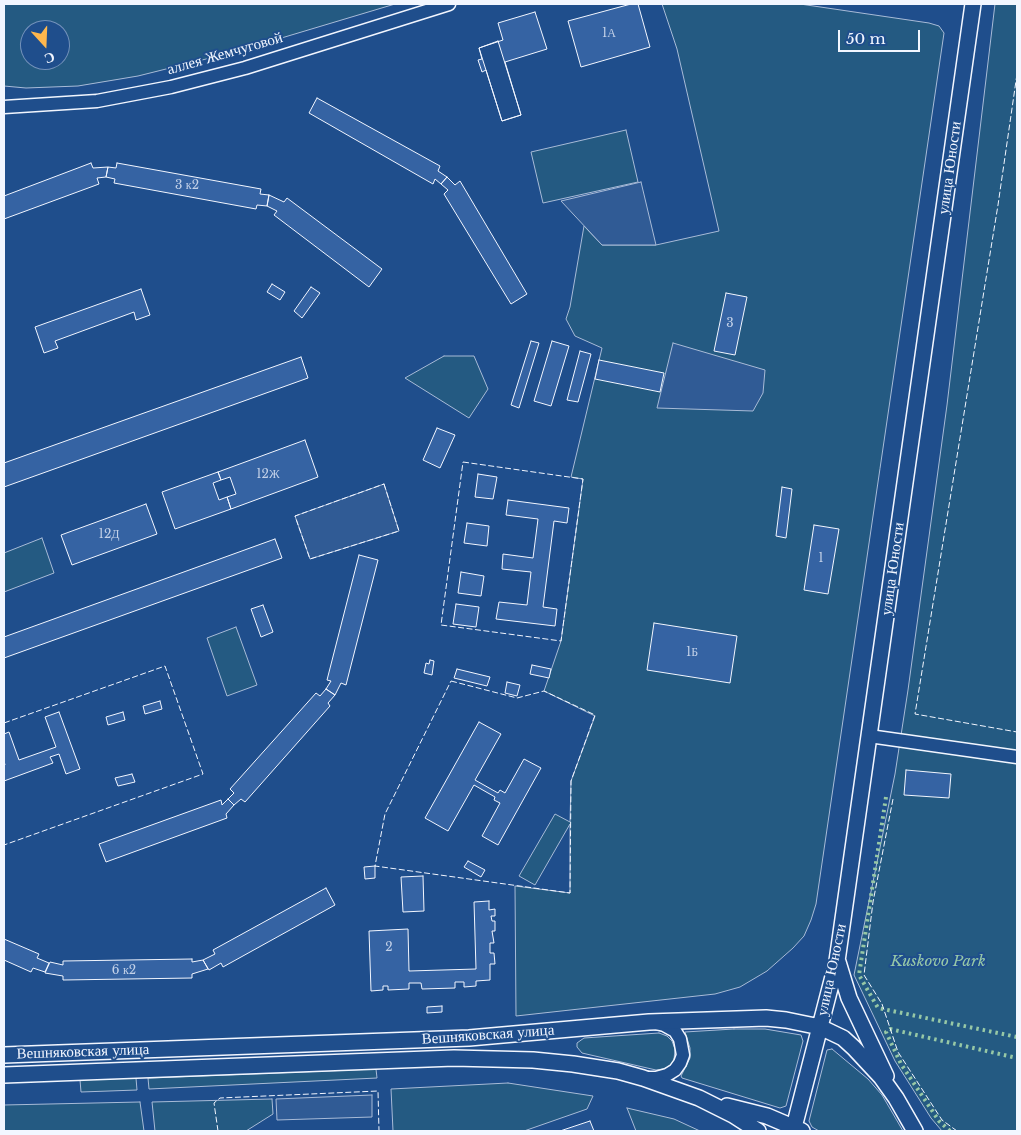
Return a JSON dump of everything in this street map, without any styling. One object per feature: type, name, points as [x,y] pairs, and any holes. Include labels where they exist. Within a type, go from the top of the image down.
[{"type":"main road","name":"улица Юности","points":[[796,1130],[820,1027],[838,961],[973,4]]},
{"type":"main road","points":[[838,961],[849,998],[896,1098]]},
{"type":"main road","name":"Вешняковская улица","points":[[4,1055],[469,1038],[649,1022],[766,1018],[820,1027],[843,1038],[881,1077],[912,1126],[925,1131]]},
{"type":"main road","name":"Вешняковская улица","points":[[4,1075],[486,1058],[533,1060],[618,1071],[643,1078],[699,1098],[733,1115],[758,1131]]},
{"type":"main road","points":[[699,1098],[767,1116],[796,1130]]},
{"type":"street","name":"аллея Жемчуговой","points":[[4,107],[97,101],[172,87],[245,68],[449,4]]},
{"type":"street","points":[[869,736],[1017,757]]},
{"type":"street","points":[[643,1078],[656,1078],[667,1075],[675,1070],[683,1055],[680,1039],[675,1031],[664,1025],[649,1022]]},
{"type":"street","points":[[47,1054],[40,1057],[37,1064],[40,1070],[47,1073]]},
{"type":"green space","points":[[4,4],[395,4],[238,51],[138,76],[78,86],[26,88],[4,86]]},
{"type":"green space","points":[[662,4],[800,4],[929,23],[939,26],[944,33],[816,904],[811,920],[804,936],[793,948],[767,971],[740,987],[715,994],[516,1016],[515,886],[570,893],[570,824],[535,885],[519,876],[555,814],[570,822],[571,781],[595,716],[544,691],[561,641],[583,479],[571,477],[602,348],[575,336],[566,319],[570,307],[584,226],[602,245],[656,245],[719,231],[677,49]]},
{"type":"green space","name":"Kuskovo Park","points":[[995,4],[1017,4],[1017,1131],[942,1131],[931,1118],[895,1061],[854,975],[895,774],[908,690],[947,405]]},
{"type":"green space","points":[[626,130],[638,182],[543,203],[531,152]]},
{"type":"green space","points":[[444,356],[474,356],[488,389],[469,418],[405,378]]},
{"type":"green space","points":[[42,538],[54,573],[4,592],[4,553]]},
{"type":"green space","points":[[236,627],[257,685],[227,696],[207,638]]},
{"type":"green space","points":[[765,1029],[801,1035],[803,1041],[786,1106],[780,1108],[682,1078],[681,1076],[690,1058],[690,1048],[685,1032]]},
{"type":"green space","points":[[659,1033],[667,1036],[672,1041],[675,1049],[674,1060],[670,1066],[663,1069],[656,1070],[582,1053],[577,1047],[577,1043],[584,1038]]},
{"type":"green space","points":[[832,1049],[868,1079],[882,1095],[903,1131],[819,1131],[812,1127],[809,1121],[827,1050]]},
{"type":"green space","points":[[376,1069],[377,1078],[149,1089],[148,1078]]},
{"type":"green space","points":[[136,1078],[137,1090],[81,1092],[80,1080]]},
{"type":"green space","points":[[508,1083],[593,1096],[587,1109],[524,1131],[393,1131],[391,1089]]},
{"type":"green space","points":[[272,1099],[273,1114],[246,1131],[155,1131],[152,1102]]},
{"type":"green space","points":[[140,1102],[144,1131],[4,1131],[4,1105]]},
{"type":"green space","points":[[627,1108],[674,1119],[700,1131],[636,1131]]},
{"type":"shaded area","points":[[641,182],[656,245],[602,245],[561,201]]},
{"type":"shaded area","points":[[673,343],[765,370],[763,393],[753,411],[657,408]]},
{"type":"shaded area","points":[[384,484],[399,531],[310,559],[295,516]]},
{"type":"shaded area","points":[[372,1095],[372,1117],[277,1120],[276,1099]]},
{"type":"building","points":[[631,4],[638,4],[650,47],[581,67],[568,21]]},
{"type":"building","points":[[535,12],[547,49],[505,62],[521,115],[502,121],[486,70],[482,72],[478,60],[482,59],[479,48],[503,40],[498,23]]},
{"type":"building","points":[[498,41],[521,115],[502,121],[479,48]]},
{"type":"building","points":[[317,98],[440,166],[438,171],[447,177],[441,184],[435,179],[433,184],[309,113]]},
{"type":"building","points":[[91,163],[93,168],[108,167],[106,177],[97,178],[99,184],[4,219],[4,196]]},
{"type":"building","points":[[117,163],[261,189],[260,194],[269,195],[267,206],[257,205],[256,209],[114,183],[115,179],[106,177],[108,167],[116,168]]},
{"type":"building","points":[[447,177],[455,185],[460,181],[527,294],[511,304],[444,194],[448,190],[441,184]]},
{"type":"building","points":[[269,195],[284,202],[287,198],[382,269],[369,287],[274,215],[277,211],[267,206]]},
{"type":"building","points":[[272,284],[285,292],[280,300],[267,292]]},
{"type":"building","points":[[311,287],[320,293],[302,318],[294,311]]},
{"type":"building","points":[[141,289],[150,315],[136,320],[134,312],[55,341],[58,348],[44,353],[35,327]]},
{"type":"building","points":[[726,293],[747,297],[735,355],[714,351]]},
{"type":"building","points":[[531,341],[539,343],[519,408],[511,405]]},
{"type":"building","points":[[552,341],[569,346],[551,406],[534,401]]},
{"type":"building","points":[[580,351],[591,354],[578,402],[567,400]]},
{"type":"building","points":[[301,357],[308,378],[4,487],[4,463]]},
{"type":"building","points":[[599,360],[664,373],[660,392],[595,379]]},
{"type":"building","points":[[437,428],[455,435],[440,468],[423,460]]},
{"type":"building","points":[[305,440],[318,477],[231,509],[227,497],[236,494],[230,477],[221,480],[218,472]]},
{"type":"building","points":[[218,472],[221,480],[213,483],[219,500],[227,497],[231,509],[175,529],[162,492]]},
{"type":"building","points":[[478,474],[497,477],[493,499],[475,497]]},
{"type":"building","points":[[782,487],[792,489],[786,538],[776,536]]},
{"type":"building","points":[[508,500],[569,508],[567,523],[554,521],[543,607],[557,609],[555,626],[496,619],[499,602],[527,605],[531,572],[502,569],[503,554],[533,558],[538,519],[506,515]]},
{"type":"building","points":[[146,504],[157,534],[72,565],[61,535]]},
{"type":"building","points":[[467,523],[489,526],[487,546],[464,543]]},
{"type":"building","points":[[814,525],[839,529],[828,594],[804,590]]},
{"type":"building","points":[[275,539],[282,558],[4,658],[4,637]]},
{"type":"building","points":[[359,555],[378,560],[346,685],[341,683],[335,695],[326,689],[331,681],[327,680]]},
{"type":"building","points":[[461,572],[484,576],[481,596],[458,593]]},
{"type":"building","points":[[456,604],[479,607],[476,627],[453,624]]},
{"type":"building","points":[[263,605],[273,632],[261,637],[251,609]]},
{"type":"building","points":[[654,623],[737,636],[730,683],[647,670]]},
{"type":"building","points":[[430,660],[434,661],[432,675],[424,673],[426,663],[429,664]]},
{"type":"building","points":[[532,665],[551,669],[549,678],[530,674]]},
{"type":"building","points":[[457,669],[490,677],[487,686],[454,678]]},
{"type":"building","points":[[507,682],[520,685],[517,696],[505,693]]},
{"type":"building","points":[[326,689],[335,695],[328,703],[330,706],[245,802],[241,799],[234,805],[228,799],[234,793],[230,789],[316,693],[320,696]]},
{"type":"building","points":[[160,701],[162,709],[145,714],[143,706]]},
{"type":"building","points":[[59,712],[80,769],[66,774],[59,754],[50,757],[53,763],[4,781],[4,734],[9,732],[19,760],[56,747],[45,717]]},
{"type":"building","points":[[123,712],[125,720],[108,725],[106,717]]},
{"type":"building","points":[[479,722],[501,734],[475,780],[498,793],[500,790],[505,793],[524,759],[541,768],[498,845],[482,836],[500,803],[494,800],[495,797],[474,785],[448,831],[425,818]]},
{"type":"building","points":[[906,770],[951,774],[949,798],[904,795]]},
{"type":"building","points":[[132,774],[135,782],[118,786],[115,778]]},
{"type":"building","points":[[228,799],[234,805],[226,814],[227,818],[106,862],[99,844],[221,800],[222,805]]},
{"type":"building","points":[[468,861],[485,870],[481,877],[464,867]]},
{"type":"building","points":[[375,866],[375,878],[365,879],[364,867]]},
{"type":"building","points":[[423,876],[424,911],[403,912],[401,877]]},
{"type":"building","points":[[326,888],[335,905],[223,967],[221,963],[209,970],[203,960],[215,954],[213,950]]},
{"type":"building","points":[[489,901],[489,910],[495,909],[495,916],[491,916],[492,921],[495,921],[495,931],[492,931],[494,943],[490,943],[490,953],[494,953],[495,964],[490,964],[490,980],[476,981],[476,986],[464,987],[464,982],[455,982],[455,988],[422,989],[421,983],[409,983],[409,989],[388,990],[388,986],[383,986],[383,990],[371,991],[369,931],[408,929],[409,971],[476,969],[474,902]]},
{"type":"building","points":[[4,939],[39,954],[37,958],[49,963],[45,972],[33,968],[31,972],[4,960]]},
{"type":"building","points":[[192,959],[192,962],[203,960],[208,969],[192,974],[192,978],[63,980],[63,976],[45,973],[50,962],[63,965],[63,961]]},
{"type":"building","points":[[442,1006],[442,1012],[427,1013],[427,1007]]},
{"type":"building","points":[[590,1121],[594,1131],[560,1131]]},
{"type":"hedge","points":[[886,797],[859,975],[878,1008],[1017,1037]]},
{"type":"hedge","points":[[950,1131],[939,1121],[901,1064],[886,1032],[890,1029],[1017,1058]]},
{"type":"fence","points":[[1017,74],[998,205],[915,714],[1017,732]]},
{"type":"fence","points":[[463,462],[583,479],[561,641],[441,625],[463,462]]},
{"type":"fence","points":[[384,484],[399,531],[310,559],[295,516],[384,484]]},
{"type":"fence","points":[[4,723],[165,666],[203,774],[4,845]]},
{"type":"fence","points":[[451,681],[517,698],[544,691],[595,715],[571,781],[570,893],[375,866],[385,814],[451,681]]},
{"type":"fence","points":[[893,799],[873,902],[864,975],[882,1004],[898,1052],[942,1120],[957,1131]]},
{"type":"fence","points":[[218,1131],[214,1103],[220,1098],[378,1091],[379,1131]]}]
